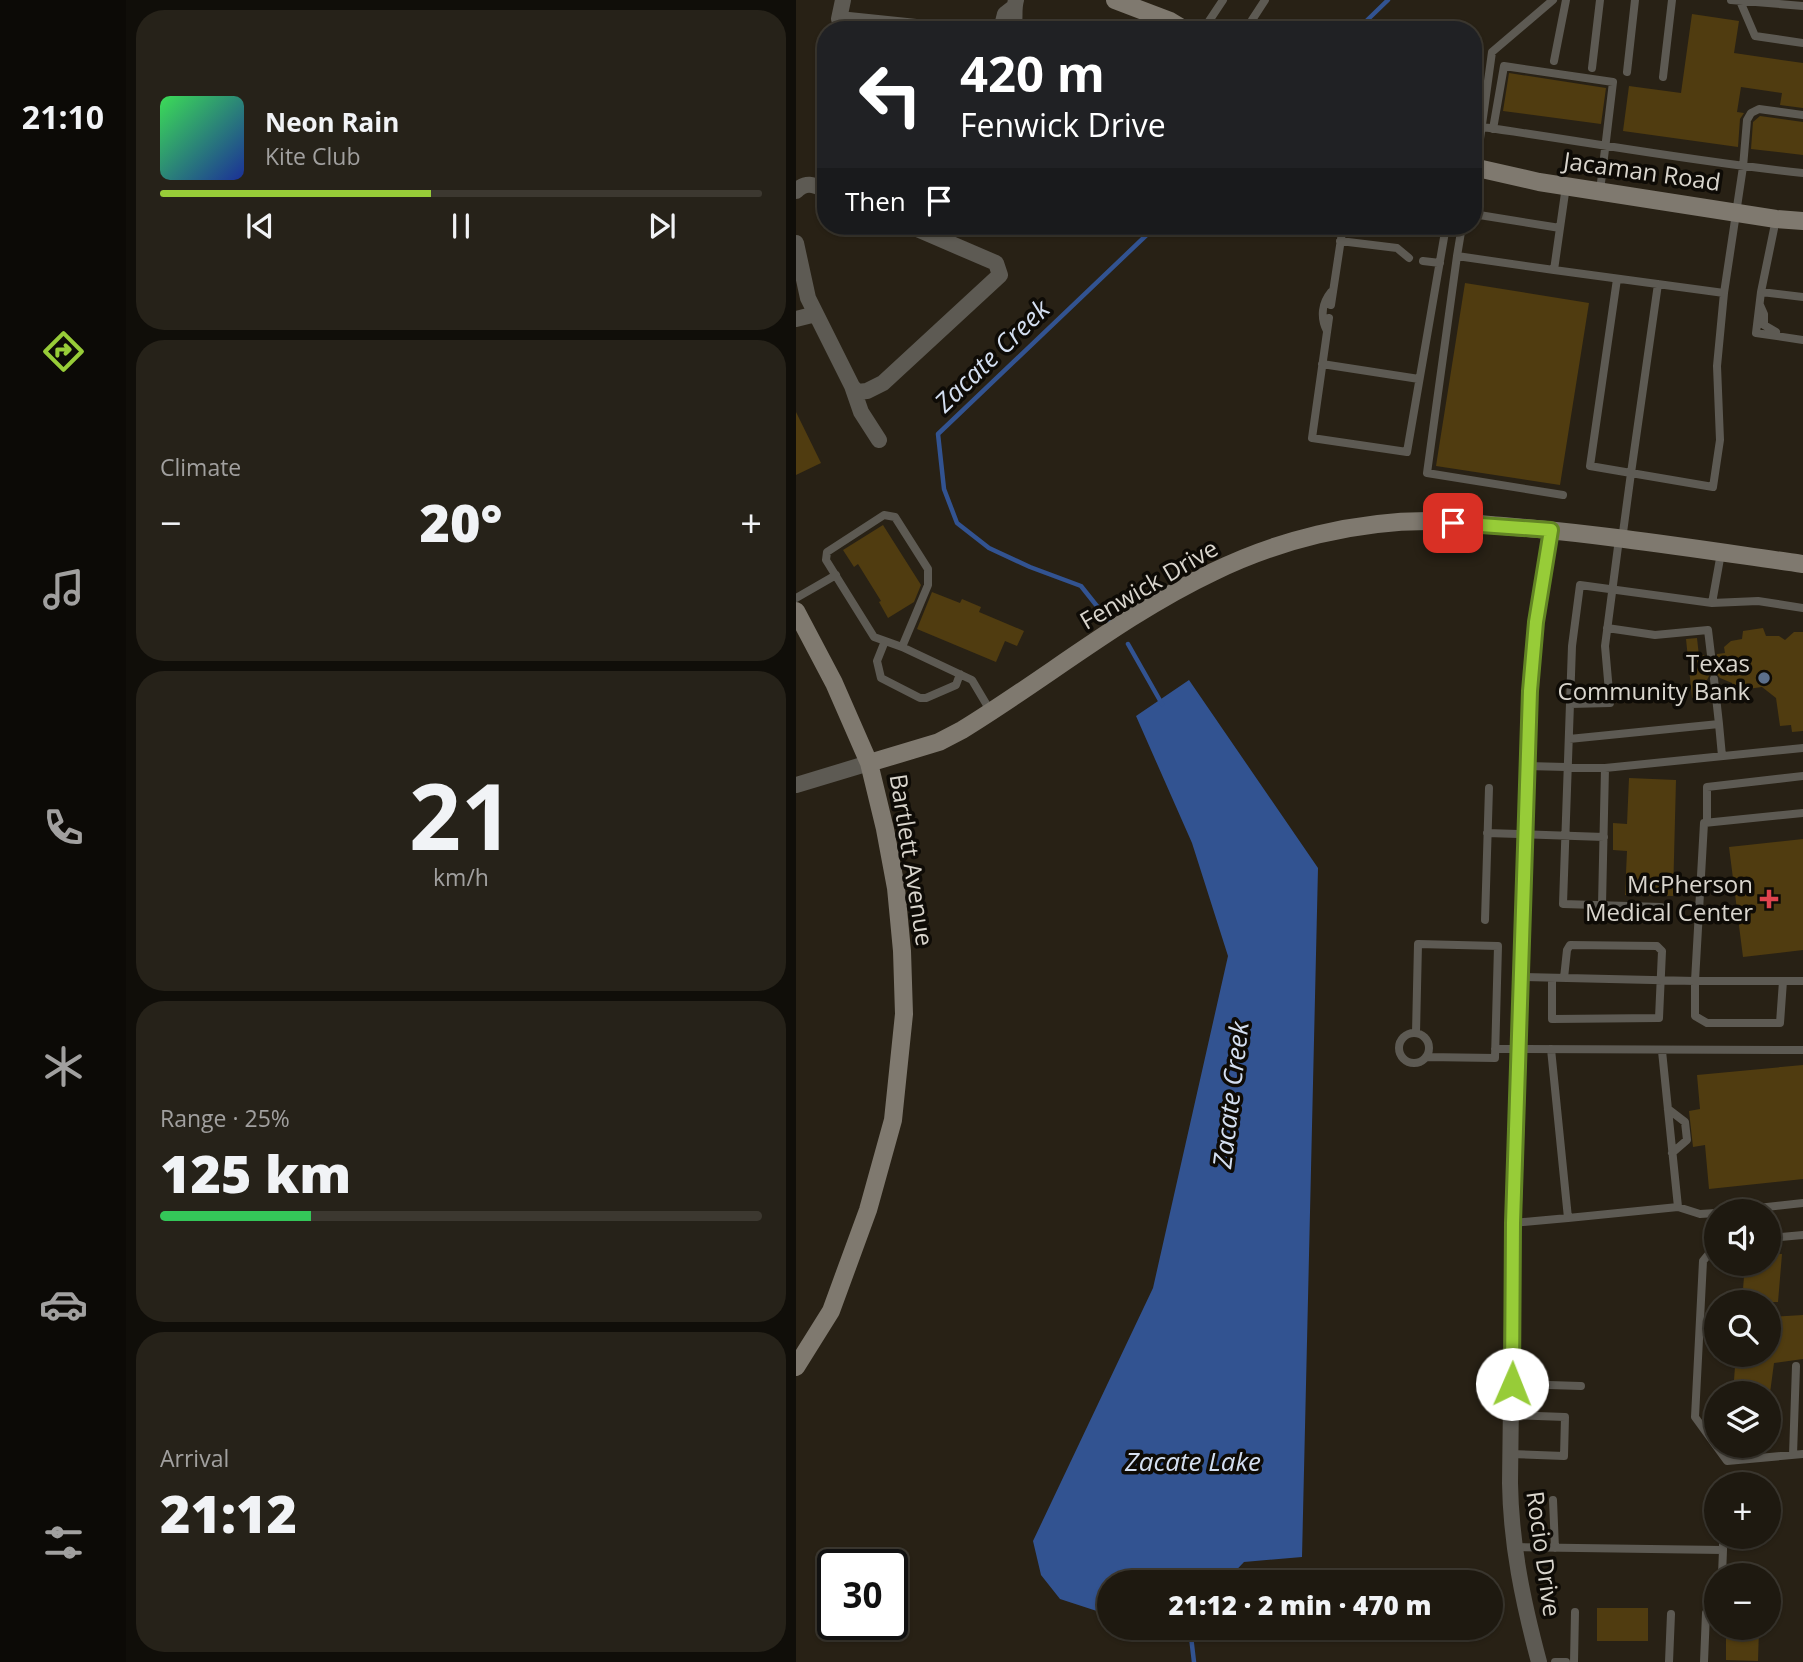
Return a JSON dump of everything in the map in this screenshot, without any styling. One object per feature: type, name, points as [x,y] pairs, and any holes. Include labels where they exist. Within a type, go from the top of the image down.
[{"type":"main road","points":[[1115,0],[1170,21]]},
{"type":"main road","name":"Jacaman Road","points":[[1482,169],[1566,186],[1803,221]]},
{"type":"main road","name":"Fenwick Drive","points":[[869,763],[938,742],[991,712],[1157,603],[1212,572],[1252,555],[1315,536],[1377,524],[1428,521],[1551,530],[1803,564]]},
{"type":"main road","name":"Bartlett Avenue","points":[[796,611],[834,683],[869,763],[896,888],[904,1014],[893,1120],[868,1210],[831,1311],[796,1367]]},
{"type":"street","points":[[843,0],[839,19],[858,21]]},
{"type":"street","points":[[1003,21],[1015,4]]},
{"type":"street","points":[[796,191],[801,186],[811,184],[817,186]]},
{"type":"street","points":[[796,243],[808,298],[857,392],[867,391],[883,383],[1000,275],[996,263],[931,235]]},
{"type":"street","points":[[796,319],[816,314]]},
{"type":"street","points":[[853,386],[861,412],[879,440]]},
{"type":"street","name":"Rocio Drive","points":[[1539,1662],[1524,1606],[1510,1520],[1510,1454],[1513,1223],[1530,691],[1536,622],[1551,530]]},
{"type":"street","name":"Fenwick Drive","points":[[796,785],[869,763]]},
{"type":"lane","points":[[1209,21],[1223,0]]},
{"type":"lane","points":[[1254,21],[1252,20],[1265,0]]},
{"type":"lane","points":[[1553,0],[1492,52],[1482,127],[1605,148],[1803,173]]},
{"type":"lane","points":[[1554,61],[1566,0]]},
{"type":"lane","points":[[1592,68],[1600,0]]},
{"type":"lane","points":[[1627,72],[1635,0]]},
{"type":"lane","points":[[1663,77],[1672,0]]},
{"type":"lane","points":[[1731,0],[1803,6]]},
{"type":"lane","points":[[1740,1],[1755,36],[1803,43]]},
{"type":"lane","points":[[1493,129],[1504,66],[1613,82],[1600,191]]},
{"type":"lane","points":[[1617,279],[1590,466],[1713,487],[1720,440],[1717,366],[1724,293],[1743,167],[1746,120],[1751,113],[1759,109],[1803,115]]},
{"type":"lane","points":[[1554,270],[1566,186]]},
{"type":"lane","points":[[1482,215],[1560,228]]},
{"type":"lane","points":[[1776,219],[1761,292],[1756,333],[1803,338]]},
{"type":"lane","points":[[1331,306],[1341,235]]},
{"type":"lane","points":[[1329,318],[1312,438],[1407,452],[1445,235]]},
{"type":"lane","points":[[1461,235],[1434,413],[1428,473],[1563,495]]},
{"type":"lane","points":[[1340,241],[1397,248],[1409,258]]},
{"type":"lane","points":[[1458,256],[1724,293]]},
{"type":"lane","points":[[1423,261],[1440,263]]},
{"type":"lane","points":[[1570,704],[1610,703],[1605,646],[1607,628],[1658,284]]},
{"type":"lane","points":[[1327,331],[1322,321],[1325,300],[1333,289]]},
{"type":"lane","points":[[1761,292],[1803,297]]},
{"type":"lane","points":[[1322,364],[1419,379]]},
{"type":"lane","points":[[902,646],[928,585],[928,569],[895,517],[884,515],[827,552],[826,560],[874,637],[902,646],[972,680],[991,712]]},
{"type":"lane","points":[[1712,603],[1721,552]]},
{"type":"lane","points":[[796,598],[836,575]]},
{"type":"lane","points":[[1661,907],[1563,904],[1572,646],[1580,585],[1712,603],[1758,601],[1803,608]]},
{"type":"lane","points":[[1607,628],[1655,635],[1708,630],[1711,654]]},
{"type":"lane","points":[[885,640],[877,662],[882,678],[920,698],[956,685],[960,674]]},
{"type":"lane","points":[[1714,679],[1722,756]]},
{"type":"lane","points":[[1569,739],[1719,724]]},
{"type":"lane","points":[[1528,766],[1605,768],[1803,748]]},
{"type":"lane","points":[[1602,905],[1605,768]]},
{"type":"lane","points":[[1707,823],[1707,787],[1803,776]]},
{"type":"lane","points":[[1485,920],[1489,789]]},
{"type":"lane","points":[[1783,981],[1780,1023],[1707,1023],[1695,1016],[1704,823],[1803,814]]},
{"type":"lane","points":[[1487,833],[1604,837]]},
{"type":"lane","points":[[1416,1033],[1418,944],[1498,946],[1495,1058],[1426,1056],[1414,1063],[1402,1056],[1399,1047],[1403,1038],[1416,1033],[1421,1035],[1428,1042],[1426,1056]]},
{"type":"lane","points":[[1553,978],[1552,1019],[1659,1018],[1662,951],[1657,946],[1570,945],[1564,978]]},
{"type":"lane","points":[[1521,977],[1803,981]]},
{"type":"lane","points":[[1495,1049],[1803,1050]]},
{"type":"lane","points":[[1551,1049],[1568,1218]]},
{"type":"lane","points":[[1662,1051],[1678,1207]]},
{"type":"lane","points":[[1668,1109],[1685,1122],[1687,1140],[1672,1153]]},
{"type":"lane","points":[[1781,1205],[1803,1203]]},
{"type":"lane","points":[[1513,1223],[1678,1207],[1704,1214]]},
{"type":"lane","points":[[1781,1237],[1803,1235]]},
{"type":"lane","points":[[1704,1261],[1695,1417],[1727,1461],[1803,1454]]},
{"type":"lane","points":[[1793,1455],[1796,1366]]},
{"type":"lane","points":[[1512,1384],[1581,1386]]},
{"type":"lane","points":[[1510,1454],[1564,1456],[1565,1417],[1511,1415]]},
{"type":"lane","points":[[1553,1500],[1555,1548]]},
{"type":"lane","points":[[1514,1547],[1723,1550],[1722,1563]]},
{"type":"lane","points":[[1574,1662],[1575,1612]]},
{"type":"lane","points":[[1669,1662],[1671,1614]]},
{"type":"lane","points":[[1704,1662],[1705,1640]]},
{"type":"lane","points":[[1555,1662],[1566,1662]]},
{"type":"water","name":"Zacate Lake","points":[[1189,680],[1318,868],[1302,1557],[1244,1562],[1236,1570],[1097,1570],[1097,1611],[1060,1599],[1041,1575],[1033,1541],[1153,1288],[1228,956],[1192,843],[1136,716]]},
{"type":"building","points":[[1692,14],[1739,21],[1734,53],[1803,63],[1803,108],[1780,105],[1782,93],[1741,87],[1737,112],[1744,113],[1740,119],[1738,147],[1623,131],[1629,86],[1681,93]]},
{"type":"building","points":[[1509,73],[1606,88],[1601,124],[1503,111]]},
{"type":"building","points":[[1760,116],[1803,122],[1803,155],[1751,149],[1753,122]]},
{"type":"building","points":[[1465,283],[1589,303],[1560,485],[1436,466]]},
{"type":"building","points":[[796,412],[821,463],[796,475]]},
{"type":"building","points":[[883,525],[921,585],[914,602],[888,618],[879,602],[881,601],[858,564],[854,567],[843,550]]},
{"type":"building","points":[[932,592],[960,603],[962,599],[981,607],[979,612],[1024,631],[1017,646],[1005,641],[996,662],[917,629]]},
{"type":"building","name":"Texas Community Bank","points":[[1763,628],[1766,636],[1779,636],[1785,640],[1794,632],[1803,632],[1803,731],[1792,732],[1791,725],[1780,726],[1776,698],[1762,687],[1733,691],[1732,683],[1720,678],[1716,673],[1710,674],[1707,680],[1702,680],[1704,696],[1692,698],[1686,639],[1697,638],[1699,656],[1704,655],[1708,661],[1712,661],[1717,658],[1717,654],[1725,653],[1724,647],[1731,641],[1742,639],[1743,631]]},
{"type":"building","name":"Texas Community Bank","points":[[1629,778],[1676,780],[1673,896],[1625,895],[1627,851],[1613,850],[1613,823],[1627,824]]},
{"type":"building","name":"McPherson Medical Center","points":[[1803,839],[1803,950],[1743,957],[1729,847]]},
{"type":"building","points":[[1803,1065],[1803,1179],[1709,1189],[1705,1145],[1693,1147],[1689,1111],[1700,1109],[1697,1075]]},
{"type":"building","points":[[1744,1276],[1780,1276],[1779,1290],[1743,1290]]},
{"type":"building","points":[[1803,1315],[1803,1359],[1781,1362],[1781,1316]]},
{"type":"building","points":[[1735,1367],[1773,1367],[1772,1381],[1734,1381]]},
{"type":"building","points":[[1597,1608],[1648,1608],[1648,1641],[1597,1641]]},
{"type":"building","points":[[1726,1640],[1759,1640],[1758,1661],[1726,1660]]},
{"type":"waterway","name":"Zacate Creek","points":[[1366,21],[1388,0]]},
{"type":"waterway","name":"Zacate Creek","points":[[1112,625],[1081,586],[989,548],[957,523],[944,489],[938,434],[1147,235]]},
{"type":"waterway","name":"Zacate Creek","points":[[1128,644],[1162,704]]},
{"type":"waterway","name":"Zacate Creek","points":[[1191,1640],[1194,1662]]},
{"type":"place","name":"Texas Community Bank","points":[[1764,678]]},
{"type":"place","name":"McPherson Medical Center","points":[[1769,899]]},
{"type":"route","points":[[1453,523],[1551,530],[1536,622],[1530,691],[1513,1223],[1512,1384]]}]
